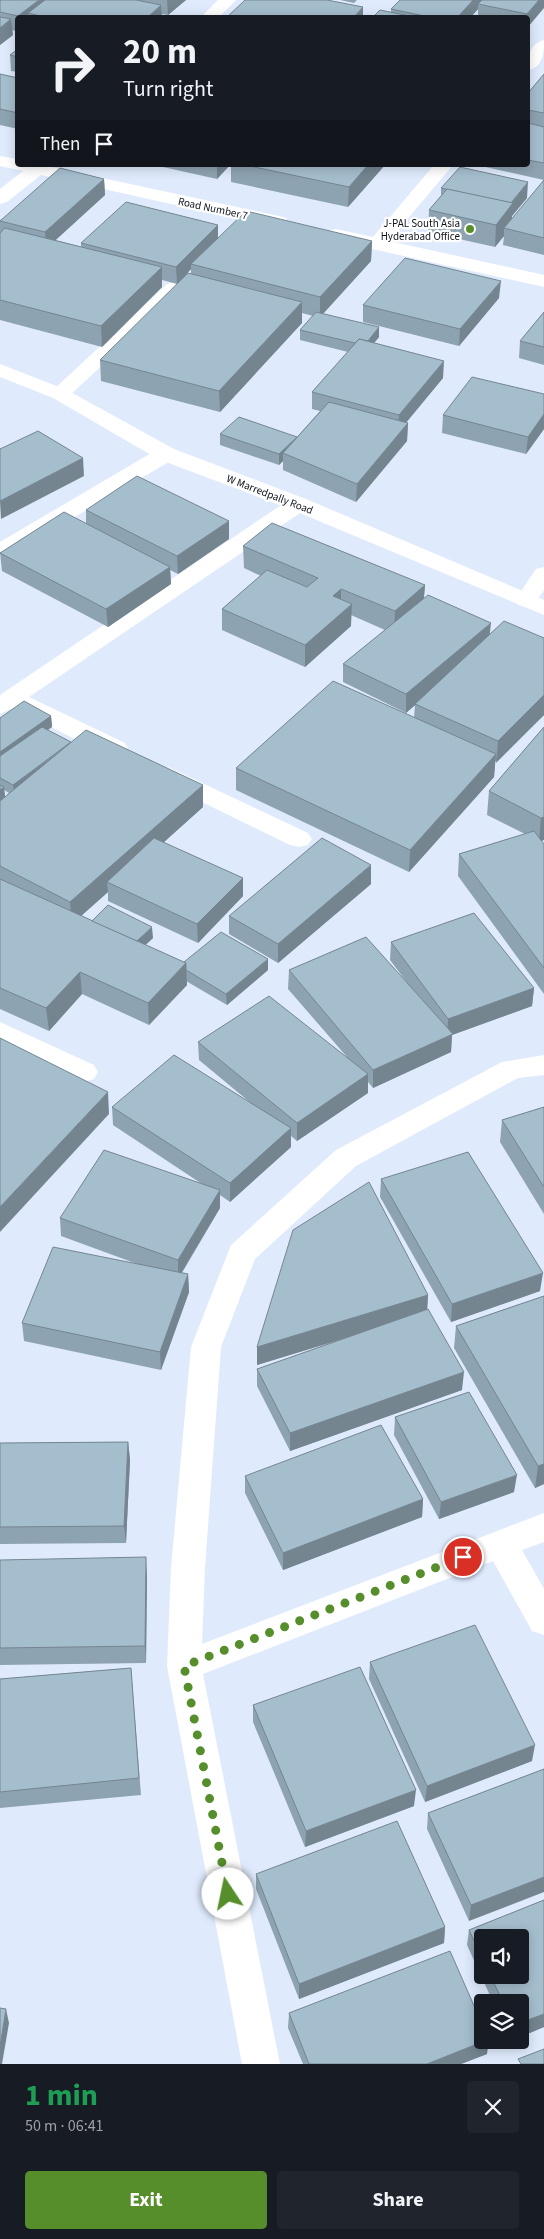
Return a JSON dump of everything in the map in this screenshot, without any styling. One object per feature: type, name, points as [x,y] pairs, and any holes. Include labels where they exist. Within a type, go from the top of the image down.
[{"type":"street","points":[[211,15],[228,0]]},
{"type":"street","points":[[530,62],[544,45]]},
{"type":"street","name":"Road Number 7","points":[[0,161],[15,164]]},
{"type":"street","points":[[376,244],[442,167]]},
{"type":"street","points":[[0,198],[40,168]]},
{"type":"street","name":"Road Number 7","points":[[40,168],[301,227]]},
{"type":"street","points":[[320,232],[544,281]]},
{"type":"street","points":[[60,394],[176,287]]},
{"type":"street","name":"W Marredpally Road","points":[[0,370],[60,394],[166,454],[298,504],[535,604]]},
{"type":"street","points":[[0,551],[166,454]]},
{"type":"street","points":[[6,702],[298,504]]},
{"type":"street","points":[[535,604],[544,574]]},
{"type":"street","points":[[6,702],[142,762],[299,839]]},
{"type":"street","points":[[0,1032],[84,1072]]},
{"type":"street","points":[[261,2064],[184,1666],[188,1568],[206,1347],[242,1253],[346,1158],[512,1069],[544,1065]]},
{"type":"street","points":[[184,1666],[544,1527]]},
{"type":"street","points":[[500,1543],[544,1620]]},
{"type":"building","points":[[0,0],[39,0],[19,15],[0,12]]},
{"type":"building","points":[[45,0],[136,0],[161,5],[150,15],[36,15],[28,13]]},
{"type":"building","points":[[245,0],[327,0],[363,7],[356,15],[229,15]]},
{"type":"building","points":[[400,0],[473,0],[460,15],[420,15],[391,9]]},
{"type":"building","points":[[482,0],[539,0],[527,14],[478,4]]},
{"type":"building","points":[[380,10],[404,15],[375,15]]},
{"type":"building","points":[[0,17],[11,19],[0,28]]},
{"type":"building","points":[[0,74],[15,77],[15,112],[0,109]]},
{"type":"building","points":[[544,74],[544,113],[530,110],[530,91]]},
{"type":"building","points":[[530,124],[544,127],[544,163],[530,160]]},
{"type":"building","points":[[254,167],[366,167],[349,187]]},
{"type":"building","points":[[460,167],[528,182],[511,203],[441,188]]},
{"type":"building","points":[[60,168],[104,179],[45,232],[0,221]]},
{"type":"building","points":[[544,180],[544,238],[504,228]]},
{"type":"building","points":[[447,189],[513,203],[496,225],[429,210]]},
{"type":"building","points":[[126,202],[218,225],[176,267],[81,243]]},
{"type":"building","points":[[246,211],[372,241],[320,297],[191,264]]},
{"type":"building","points":[[5,228],[162,267],[101,326],[0,300],[0,233]]},
{"type":"building","points":[[405,258],[501,281],[460,329],[363,305]]},
{"type":"building","points":[[188,273],[302,302],[219,391],[100,360]]},
{"type":"building","points":[[316,312],[379,327],[368,341],[359,339],[355,343],[300,330]]},
{"type":"building","points":[[544,312],[544,347],[520,341]]},
{"type":"building","points":[[359,339],[444,361],[399,415],[312,392]]},
{"type":"building","points":[[472,377],[544,394],[544,414],[528,437],[443,415]]},
{"type":"building","points":[[329,402],[408,423],[357,484],[283,453]]},
{"type":"building","points":[[239,417],[297,437],[279,454],[220,434]]},
{"type":"building","points":[[38,431],[83,458],[0,501],[0,449]]},
{"type":"building","points":[[137,476],[229,521],[177,556],[86,510]]},
{"type":"building","points":[[64,512],[170,567],[106,609],[0,553]]},
{"type":"building","points":[[272,523],[425,585],[395,611],[341,589],[333,596],[352,604],[305,645],[222,609],[267,570],[307,587],[318,578],[243,546]]},
{"type":"building","points":[[428,595],[491,623],[406,694],[343,664]]},
{"type":"building","points":[[504,621],[544,638],[544,695],[498,741],[415,704]]},
{"type":"building","points":[[333,681],[496,754],[410,850],[236,768]]},
{"type":"building","points":[[24,701],[51,716],[0,752],[0,718]]},
{"type":"building","points":[[42,727],[71,742],[13,785],[0,778],[0,756]]},
{"type":"building","points":[[544,727],[544,817],[541,818],[489,791]]},
{"type":"building","points":[[86,730],[203,785],[70,902],[0,866],[0,801]]},
{"type":"building","points":[[534,831],[544,844],[544,968],[459,854]]},
{"type":"building","points":[[154,838],[243,878],[197,924],[107,882]]},
{"type":"building","points":[[322,838],[371,865],[278,944],[229,916]]},
{"type":"building","points":[[0,879],[186,963],[148,1003],[80,972],[46,1008],[0,988]]},
{"type":"building","points":[[108,905],[152,927],[137,941],[92,921]]},
{"type":"building","points":[[474,913],[534,988],[448,1019],[391,942]]},
{"type":"building","points":[[221,932],[268,959],[226,994],[186,970],[186,963],[184,962]]},
{"type":"building","points":[[366,937],[453,1034],[373,1070],[289,970]]},
{"type":"building","points":[[269,996],[368,1074],[297,1123],[198,1042]]},
{"type":"building","points":[[0,1038],[108,1092],[0,1207]]},
{"type":"building","points":[[174,1055],[291,1128],[230,1183],[112,1107]]},
{"type":"building","points":[[544,1107],[544,1187],[502,1120]]},
{"type":"building","points":[[104,1150],[220,1190],[178,1260],[60,1218]]},
{"type":"building","points":[[468,1152],[543,1273],[452,1304],[381,1179]]},
{"type":"building","points":[[369,1182],[428,1295],[257,1347],[293,1230]]},
{"type":"building","points":[[53,1247],[188,1274],[160,1352],[22,1323]]},
{"type":"building","points":[[544,1296],[544,1464],[538,1466],[456,1326]]},
{"type":"building","points":[[428,1309],[464,1372],[290,1433],[257,1369]]},
{"type":"building","points":[[469,1392],[517,1475],[441,1502],[395,1417]]},
{"type":"building","points":[[381,1425],[423,1499],[283,1553],[245,1476]]},
{"type":"building","points":[[128,1442],[124,1526],[0,1527],[0,1443]]},
{"type":"building","points":[[146,1557],[145,1646],[0,1648],[0,1560]]},
{"type":"building","points":[[475,1625],[535,1745],[427,1786],[370,1662]]},
{"type":"building","points":[[360,1667],[416,1790],[306,1831],[253,1705]]},
{"type":"building","points":[[131,1668],[139,1778],[0,1792],[0,1679]]},
{"type":"building","points":[[544,1769],[544,1877],[471,1905],[428,1813]]},
{"type":"building","points":[[397,1821],[445,1927],[299,1984],[256,1874]]},
{"type":"building","points":[[544,1900],[544,2014],[529,2020],[529,1994],[499,1994],[494,1984],[529,1984],[529,1929],[474,1929],[474,1941],[469,1930]]},
{"type":"building","points":[[450,1951],[474,2006],[474,2045],[427,2064],[309,2064],[289,2013]]},
{"type":"building","points":[[0,2008],[6,2009],[0,2046]]},
{"type":"building","points":[[544,2049],[544,2064],[521,2064],[518,2059]]},
{"type":"place","name":"J-PAL South Asia Hyderabad Office","points":[[470,229]]},
{"type":"route","points":[[228,1894],[184,1666],[463,1557]]}]
